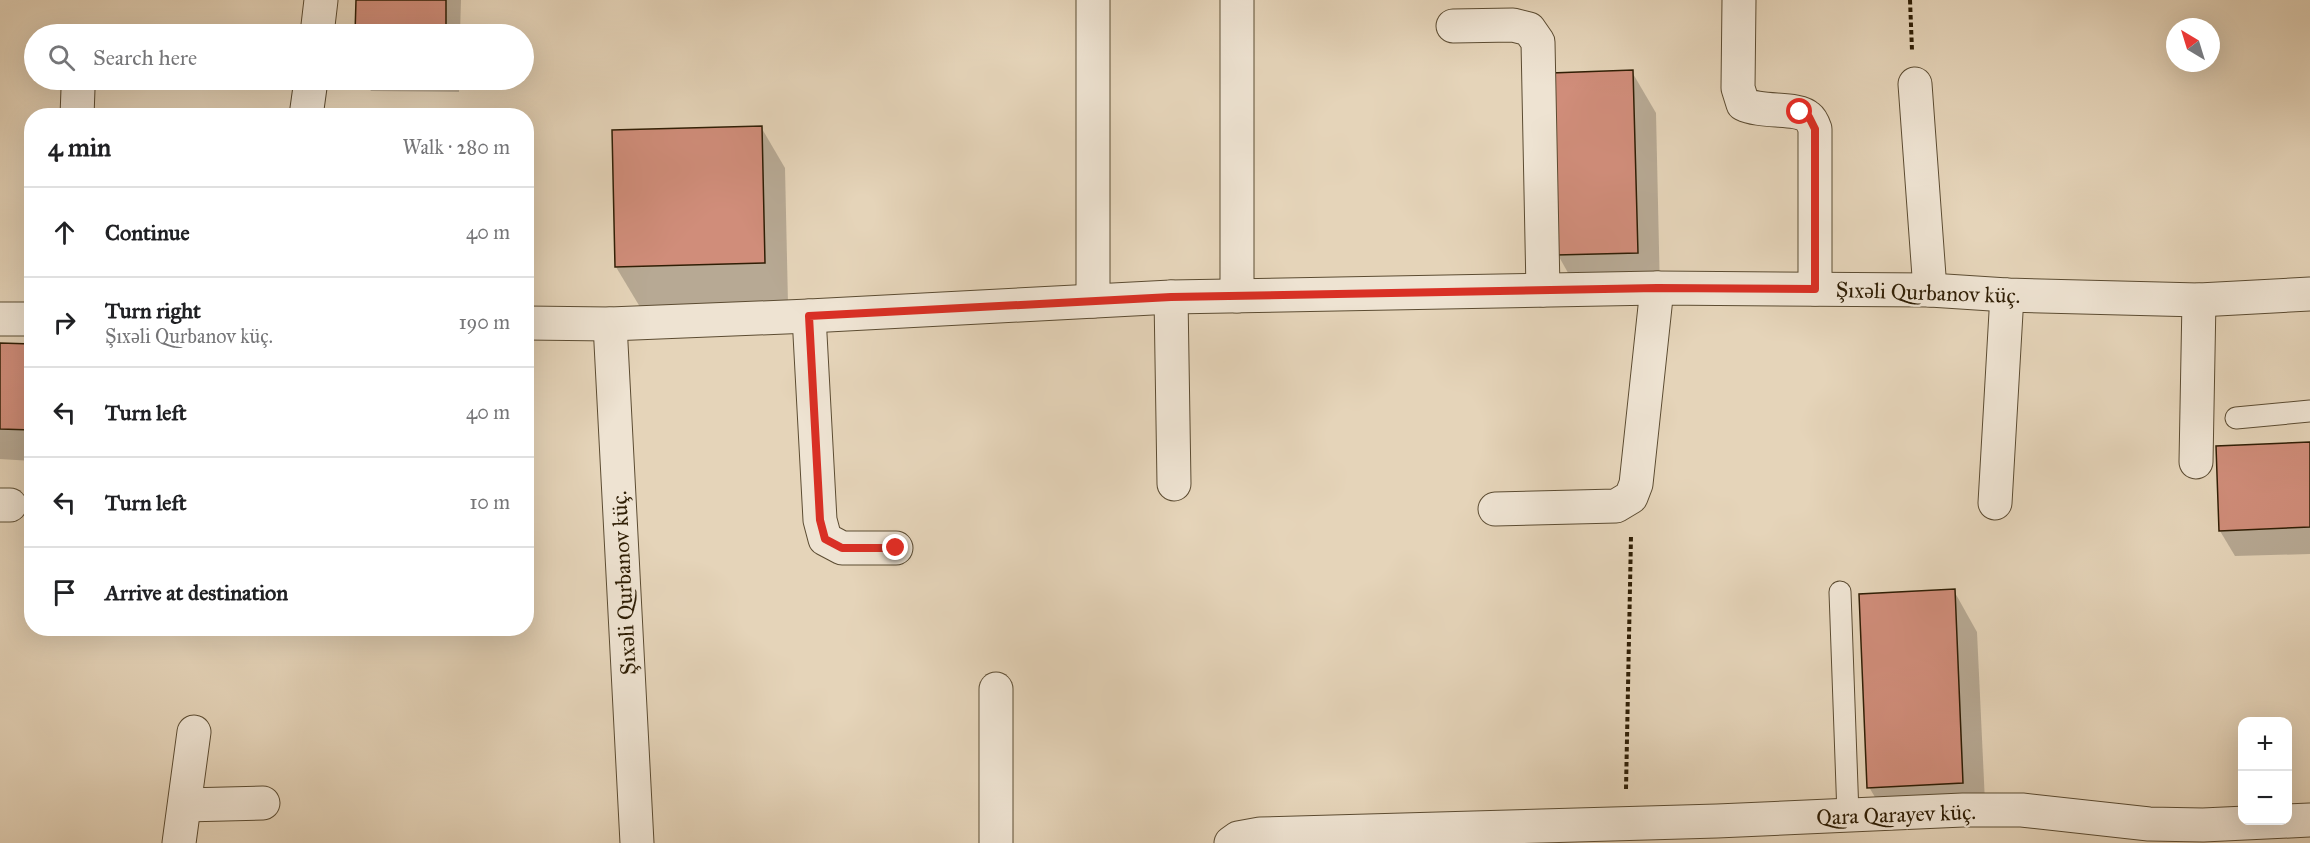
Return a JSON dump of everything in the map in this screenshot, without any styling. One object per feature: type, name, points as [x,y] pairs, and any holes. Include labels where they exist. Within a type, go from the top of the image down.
[{"type":"street","points":[[317,24],[321,0]]},
{"type":"street","points":[[1237,0],[1237,296]]},
{"type":"street","points":[[1739,0],[1738,88],[1743,104],[1754,109],[1800,112],[1809,117],[1815,129],[1815,289]]},
{"type":"street","points":[[1092,301],[1094,1]]},
{"type":"street","points":[[1453,26],[1513,25],[1529,29],[1538,42],[1543,290]]},
{"type":"street","points":[[1915,84],[1930,290]]},
{"type":"street","points":[[307,108],[310,90]]},
{"type":"street","points":[[1495,509],[1616,506],[1632,497],[1636,484],[1657,288]]},
{"type":"street","name":"Şıxəli Qurbanov küç.","points":[[534,323],[610,324],[809,316],[1171,297],[1657,288],[1930,290],[2007,295],[2199,300],[2310,294]]},
{"type":"street","points":[[1995,502],[2007,295]]},
{"type":"street","points":[[1171,297],[1173,484]]},
{"type":"street","points":[[2196,462],[2199,300]]},
{"type":"street","points":[[809,316],[820,520],[825,539],[842,548],[896,548]]},
{"type":"street","points":[[0,319],[24,320]]},
{"type":"street","name":"Şıxəli Qurbanov küç.","points":[[610,324],[637,843]]},
{"type":"street","points":[[996,689],[996,843]]},
{"type":"street","points":[[179,843],[194,732]]},
{"type":"street","points":[[185,805],[263,803]]},
{"type":"street","name":"Qara Qarayev küç.","points":[[1231,843],[1238,838],[1260,834],[2022,810],[2149,824],[2203,825],[2310,820]]},
{"type":"lane","points":[[2236,418],[2310,411]]},
{"type":"lane","points":[[1840,592],[1848,815]]},
{"type":"path","points":[[1910,0],[1915,84]]},
{"type":"path","points":[[1626,823],[1632,497]]},
{"type":"building","points":[[356,0],[446,0],[446,24],[355,24]]},
{"type":"building","points":[[1633,70],[1638,253],[1556,255],[1551,73]]},
{"type":"building","points":[[762,126],[765,263],[615,267],[612,130]]},
{"type":"building","points":[[0,343],[24,344],[24,430],[0,429]]},
{"type":"building","points":[[2310,442],[2310,527],[2219,531],[2216,446]]},
{"type":"building","points":[[1955,589],[1963,783],[1867,788],[1859,594]]},
{"type":"route","points":[[896,548],[842,548],[825,539],[820,520],[809,316],[1171,297],[1657,288],[1815,289],[1815,129],[1809,117],[1800,112]]}]
